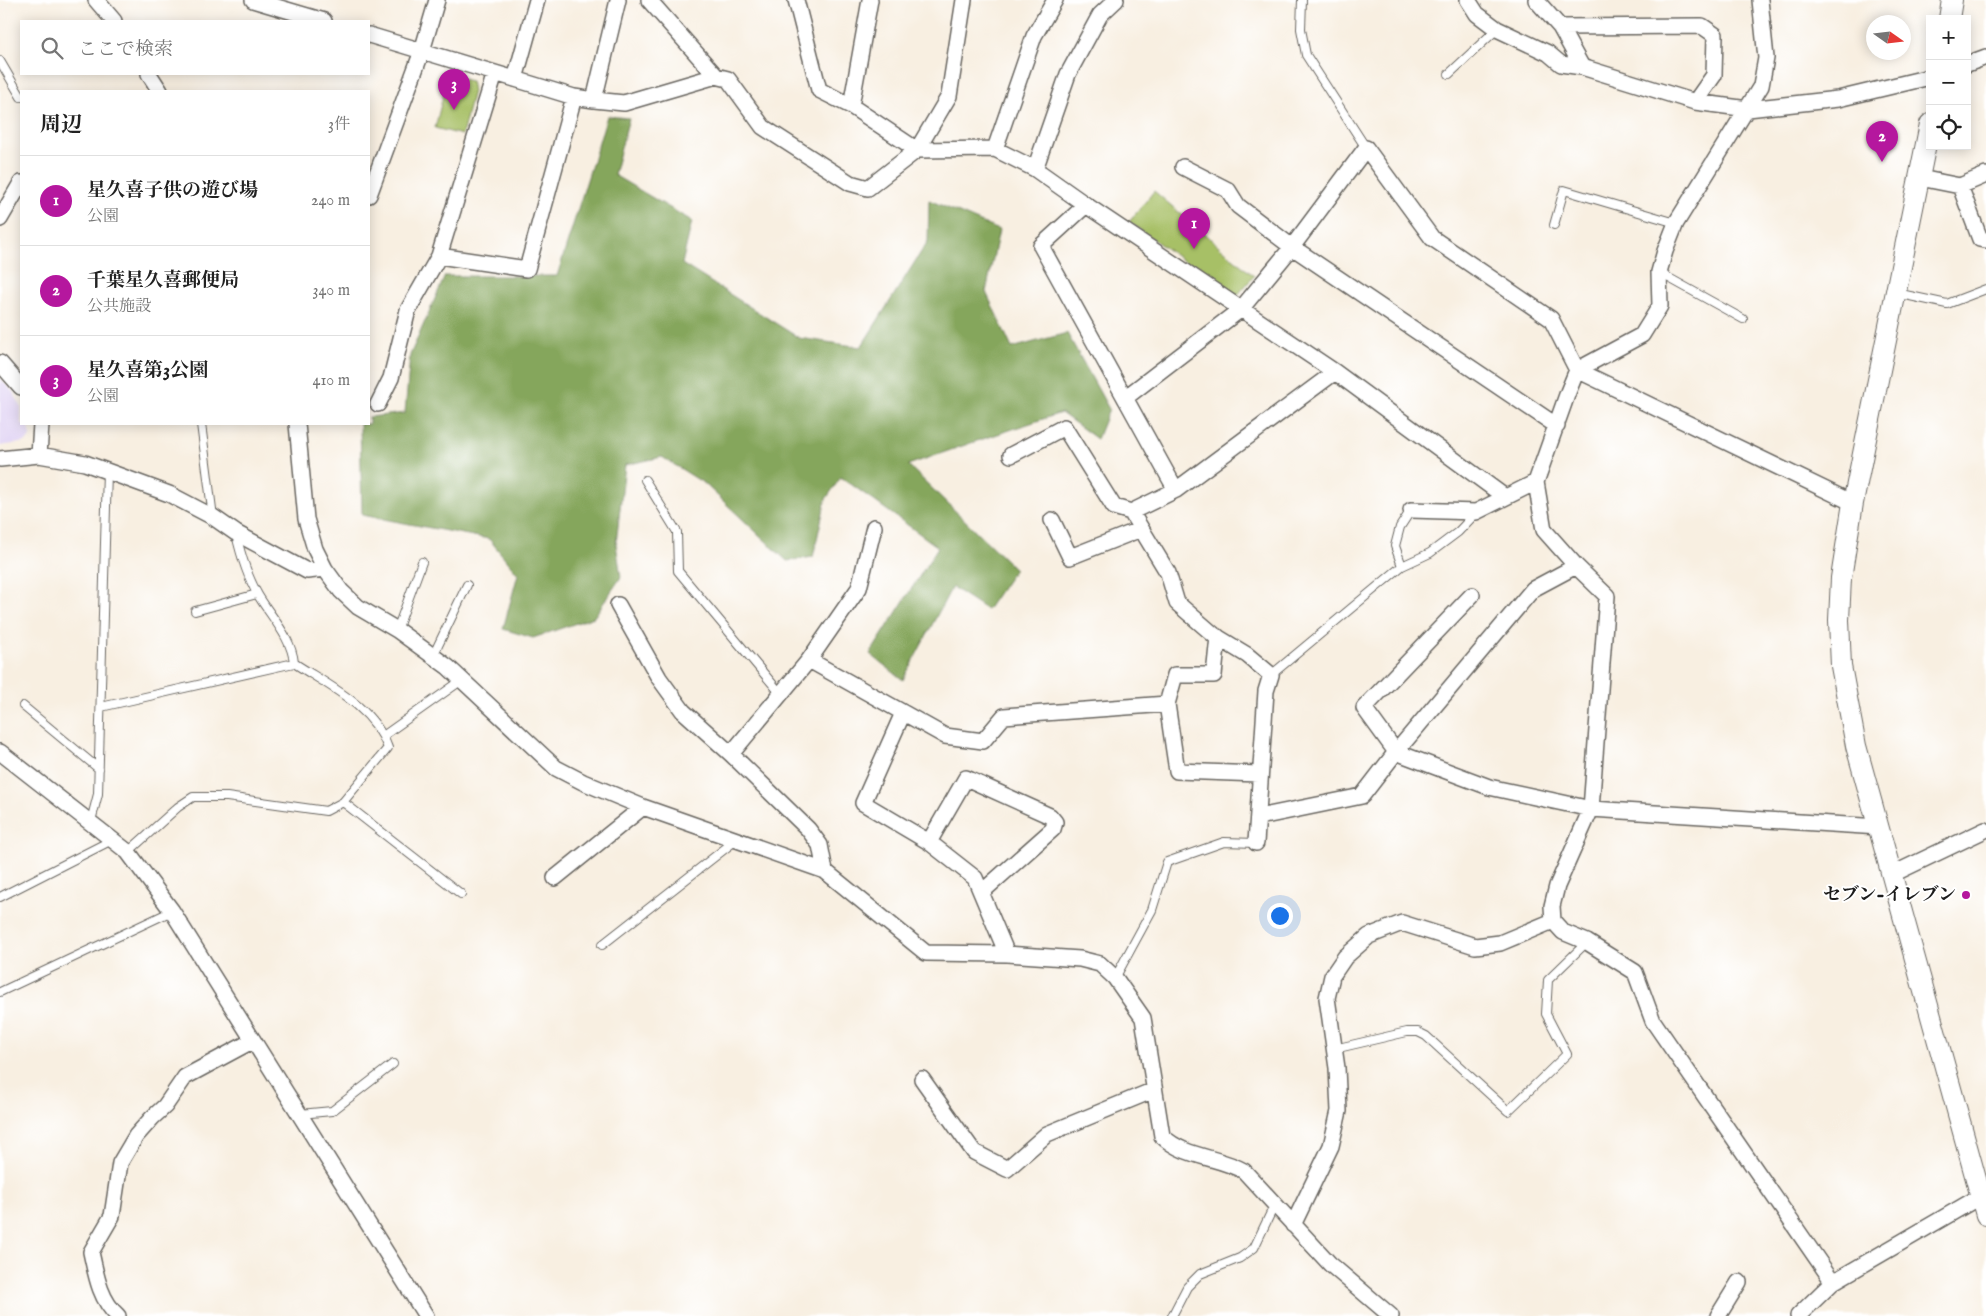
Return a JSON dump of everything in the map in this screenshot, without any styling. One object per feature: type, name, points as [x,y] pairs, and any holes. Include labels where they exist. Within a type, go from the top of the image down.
[{"type":"street","points":[[96,0],[113,20]]},
{"type":"street","points":[[253,0],[321,20]]},
{"type":"street","points":[[370,192],[422,51],[437,0]]},
{"type":"street","points":[[515,80],[537,0]]},
{"type":"street","points":[[594,100],[618,0]]},
{"type":"street","points":[[650,0],[716,76]]},
{"type":"street","points":[[796,0],[819,90],[851,106],[917,150],[995,149],[1035,169],[1086,206],[1335,372],[1505,497]]},
{"type":"street","points":[[851,106],[870,0]]},
{"type":"street","points":[[370,35],[515,80],[594,100],[624,103],[716,76],[728,79],[763,127],[850,183],[868,188],[917,150],[948,96],[964,0]]},
{"type":"street","points":[[995,149],[1034,36],[1055,0]]},
{"type":"street","points":[[1035,169],[1068,74],[1100,15],[1116,0]]},
{"type":"street","points":[[1468,0],[1477,14],[1496,30],[1548,53],[1561,64],[1582,68],[1695,102],[1748,109],[1838,98],[1926,78]]},
{"type":"street","points":[[1536,0],[1560,27],[1582,68]]},
{"type":"street","points":[[1760,0],[1766,58],[1760,86],[1748,109],[1676,223],[1659,272],[1660,306],[1642,335],[1577,370],[1536,482],[1544,530],[1576,566],[1607,596],[1591,809],[1557,886],[1552,906],[1553,921],[1563,932],[1587,942],[1635,972],[1653,1021],[1833,1282]]},
{"type":"street","points":[[1950,15],[1952,0]]},
{"type":"street","points":[[1560,27],[1702,26],[1715,35],[1714,76],[1695,102]]},
{"type":"street","points":[[1971,63],[1986,57]]},
{"type":"street","points":[[378,404],[391,378],[408,310],[439,256],[495,73]]},
{"type":"street","points":[[150,75],[159,90]]},
{"type":"street","points":[[439,256],[527,269],[574,96]]},
{"type":"street","points":[[1798,1316],[1833,1282],[1984,1202],[1856,746],[1841,666],[1839,620],[1841,578],[1853,503],[1926,146]]},
{"type":"street","points":[[1125,398],[1241,309],[1292,247],[1366,148],[1432,238],[1551,319],[1577,370],[1853,503]]},
{"type":"street","points":[[1184,167],[1228,190],[1238,206],[1292,247],[1556,426]]},
{"type":"street","points":[[1920,178],[1960,186],[1986,175]]},
{"type":"street","points":[[0,219],[20,184]]},
{"type":"street","points":[[1960,186],[1980,239],[1986,240]]},
{"type":"street","points":[[1086,206],[1041,246],[1176,490]]},
{"type":"street","points":[[0,363],[20,386]]},
{"type":"street","points":[[1011,455],[1064,427],[1114,508],[1131,512],[1176,490],[1335,372]]},
{"type":"street","points":[[39,455],[41,425]]},
{"type":"street","points":[[297,425],[306,519],[315,548],[325,569],[342,591],[358,607],[396,630],[433,656],[462,680],[556,768],[583,782],[643,807],[825,872],[926,953],[1007,954],[1080,959],[1100,964],[1115,978],[1132,999],[1143,1018],[1162,1136],[1171,1144],[1191,1154],[1230,1163],[1244,1171],[1330,1264],[1391,1316]]},
{"type":"street","points":[[0,459],[39,455],[63,458],[107,471],[169,494],[307,571],[325,569]]},
{"type":"street","points":[[1411,510],[1476,512],[1536,482]]},
{"type":"street","points":[[1131,512],[1168,573],[1177,603],[1218,637],[1247,655],[1271,675],[1266,692],[1259,774],[1259,817],[1256,843]]},
{"type":"street","points":[[1052,520],[1070,557],[1142,529]]},
{"type":"street","points":[[731,754],[809,660],[859,588],[874,527]]},
{"type":"street","points":[[1259,817],[1362,796],[1396,752],[1533,589],[1576,566]]},
{"type":"street","points":[[1472,595],[1364,708],[1396,752],[1489,787],[1591,809],[1880,827]]},
{"type":"street","points":[[618,604],[659,678],[682,711],[731,754],[808,829],[820,845],[825,872]]},
{"type":"street","points":[[1218,637],[1214,675],[1175,676],[1167,704],[1177,771],[1259,774]]},
{"type":"street","points":[[809,660],[945,736],[983,741],[1004,716],[1167,704]]},
{"type":"street","points":[[903,713],[862,804],[929,842],[976,878],[1007,954]]},
{"type":"street","points":[[0,752],[128,852],[172,911],[252,1042],[300,1114],[426,1316]]},
{"type":"street","points":[[929,842],[966,778],[1050,816],[1055,822],[1053,829],[982,892]]},
{"type":"street","points":[[555,878],[643,807]]},
{"type":"street","points":[[1892,874],[1986,830],[1986,825]]},
{"type":"street","points":[[1292,1225],[1331,1146],[1339,1111],[1334,1049],[1327,998],[1332,976],[1345,957],[1369,936],[1402,922],[1475,946],[1500,943],[1553,921]]},
{"type":"street","points":[[118,1316],[106,1303],[97,1280],[91,1252],[112,1216],[120,1163],[136,1136],[165,1106],[184,1077],[252,1042]]},
{"type":"street","points":[[922,1079],[974,1152],[1007,1169],[1047,1134],[1154,1090]]},
{"type":"street","points":[[1723,1313],[1740,1282]]},
{"type":"lane","points":[[1302,0],[1301,29],[1306,55],[1366,148]]},
{"type":"lane","points":[[1449,74],[1496,30]]},
{"type":"lane","points":[[0,61],[20,95]]},
{"type":"lane","points":[[1554,225],[1564,190],[1676,223]]},
{"type":"lane","points":[[1659,272],[1743,319]]},
{"type":"lane","points":[[1896,293],[1947,304],[1986,289]]},
{"type":"lane","points":[[201,425],[213,517]]},
{"type":"lane","points":[[91,822],[98,794],[107,471]]},
{"type":"lane","points":[[645,480],[677,532],[678,571],[781,694]]},
{"type":"lane","points":[[1402,566],[1396,546],[1400,527],[1411,510]]},
{"type":"lane","points":[[1271,675],[1402,566],[1430,553],[1458,532],[1476,512]]},
{"type":"lane","points":[[236,533],[243,564],[257,594],[293,650],[294,663]]},
{"type":"lane","points":[[396,630],[422,562]]},
{"type":"lane","points":[[433,656],[467,585]]},
{"type":"lane","points":[[195,612],[257,594]]},
{"type":"lane","points":[[101,707],[294,663],[354,702],[376,725],[388,748],[343,802],[326,811],[228,797],[193,798],[178,807],[128,852]]},
{"type":"lane","points":[[383,736],[462,680]]},
{"type":"lane","points":[[23,706],[99,769]]},
{"type":"lane","points":[[343,802],[461,894]]},
{"type":"lane","points":[[0,897],[112,840]]},
{"type":"lane","points":[[602,945],[736,840]]},
{"type":"lane","points":[[1115,978],[1152,910],[1167,862],[1224,842],[1256,843]]},
{"type":"lane","points":[[0,992],[172,911]]},
{"type":"lane","points":[[1334,1049],[1407,1032],[1418,1032],[1426,1036],[1508,1111],[1567,1054],[1546,1014],[1548,980],[1587,942]]},
{"type":"lane","points":[[300,1114],[332,1111],[393,1064]]},
{"type":"lane","points":[[1172,1316],[1188,1287],[1200,1274],[1240,1258],[1254,1248],[1275,1204]]},
{"type":"shaded area","points":[[0,378],[13,392],[20,404],[20,425],[28,425],[31,435],[26,442],[0,446]]},
{"type":"green space","points":[[448,76],[471,81],[473,91],[462,135],[435,128]]},
{"type":"green space","points":[[607,116],[629,118],[614,175],[692,221],[682,264],[799,338],[861,347],[928,241],[929,200],[999,230],[986,292],[1012,348],[1067,333],[1109,409],[1097,439],[1061,413],[908,465],[1015,569],[987,610],[952,587],[903,680],[870,654],[938,547],[841,477],[826,499],[813,557],[787,561],[705,484],[662,457],[625,465],[616,544],[621,577],[594,617],[533,638],[503,629],[518,574],[489,539],[362,515],[360,425],[370,425],[370,417],[405,413],[410,355],[445,276],[557,276]]},
{"type":"green space","points":[[1154,191],[1254,276],[1235,298],[1129,222]]},
{"type":"place","name":"星久喜第3公園","points":[[454,110]]},
{"type":"place","name":"千葉星久喜郵便局","points":[[1882,162]]},
{"type":"place","name":"星久喜子供の遊び場","points":[[1194,249]]},
{"type":"place","name":"セブン-イレブン","points":[[1966,895]]}]
